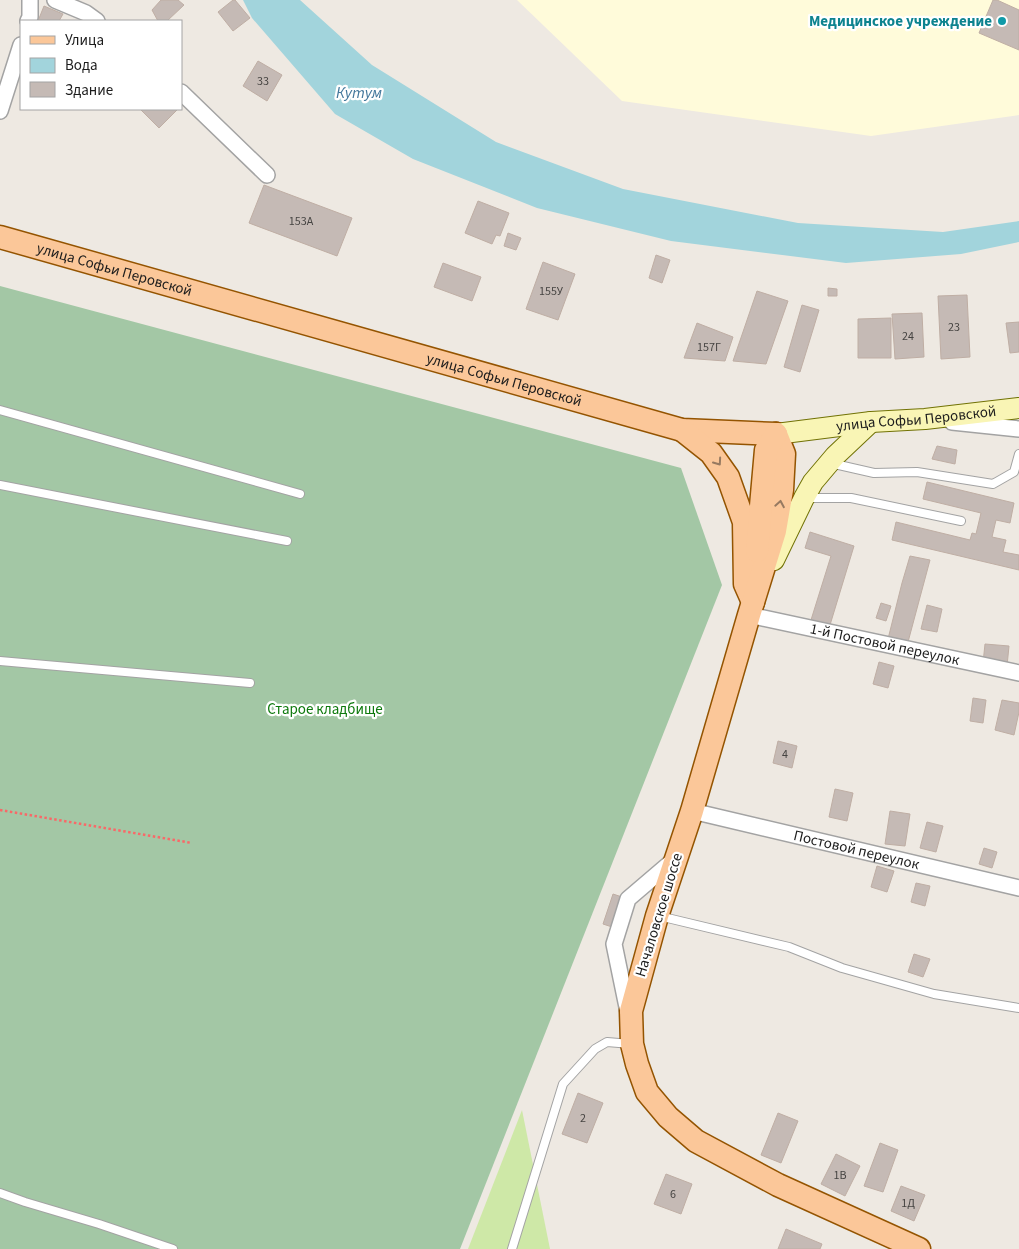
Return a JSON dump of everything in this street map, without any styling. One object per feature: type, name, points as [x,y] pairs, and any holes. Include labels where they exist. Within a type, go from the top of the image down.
[{"type":"main road","name":"улица Софьи Перовской","points":[[0,238],[682,430],[776,434],[871,422],[925,419],[1019,408]]},
{"type":"main road","points":[[751,608],[813,482],[835,456],[871,422]]},
{"type":"main road","points":[[682,430],[711,452],[728,477],[744,522],[745,584],[751,608]]},
{"type":"main road","name":"Началовское шоссе","points":[[776,434],[784,454],[782,490],[775,532],[692,811],[657,916],[631,1011],[632,1037],[637,1064],[647,1092],[668,1117],[696,1141],[778,1185],[919,1249]]},
{"type":"street","points":[[28,20],[30,0]]},
{"type":"street","points":[[55,0],[86,12],[96,20]]},
{"type":"street","points":[[0,111],[20,47]]},
{"type":"street","points":[[182,93],[267,174]]},
{"type":"street","points":[[925,419],[1019,429]]},
{"type":"street","name":"1-й Постовой переулок","points":[[751,608],[1019,673]]},
{"type":"street","name":"Постовой переулок","points":[[692,811],[1019,888]]},
{"type":"street","points":[[632,1037],[614,944],[628,899],[677,857]]},
{"type":"lane","points":[[0,410],[300,494]]},
{"type":"lane","points":[[829,463],[874,473],[916,472],[993,484],[1014,472],[1019,454]]},
{"type":"lane","points":[[0,485],[286,541]]},
{"type":"lane","points":[[804,498],[851,498],[961,521]]},
{"type":"lane","points":[[0,661],[250,683]]},
{"type":"lane","points":[[657,916],[789,947],[842,968],[934,994],[1019,1008]]},
{"type":"lane","points":[[512,1249],[563,1084],[594,1049],[608,1042],[632,1037]]},
{"type":"lane","points":[[0,1193],[173,1249]]},
{"type":"path","points":[[0,810],[192,843]]},
{"type":"shaded area","points":[[517,0],[1019,0],[1019,115],[871,136],[622,101]]},
{"type":"green space","name":"Старое кладбище","points":[[0,286],[681,468],[722,585],[460,1249],[0,1249]]},
{"type":"green space","points":[[522,1110],[550,1249],[468,1249]]},
{"type":"water","name":"Кутум","points":[[243,0],[300,0],[372,65],[496,142],[623,189],[798,223],[943,232],[1019,221],[1019,242],[961,254],[846,263],[671,241],[537,208],[413,159],[335,114],[252,18]]},
{"type":"building","points":[[161,0],[178,0],[184,5],[168,20],[157,20],[152,10]]},
{"type":"building","points":[[233,0],[250,18],[233,31],[218,12]]},
{"type":"building","name":"Медицинское учреждение","points":[[993,0],[1019,10],[1019,50],[979,33]]},
{"type":"building","points":[[44,6],[63,14],[60,20],[38,20]]},
{"type":"building","points":[[258,61],[282,75],[267,101],[243,86]]},
{"type":"building","points":[[141,110],[177,110],[159,128]]},
{"type":"building","points":[[264,185],[352,218],[337,256],[249,223]]},
{"type":"building","points":[[478,201],[509,213],[500,236],[496,235],[492,244],[465,233]]},
{"type":"building","points":[[508,233],[521,238],[516,250],[504,246]]},
{"type":"building","points":[[656,255],[670,260],[662,283],[649,278]]},
{"type":"building","points":[[543,262],[575,274],[558,320],[526,309]]},
{"type":"building","points":[[443,263],[481,277],[472,301],[434,287]]},
{"type":"building","points":[[828,288],[837,289],[837,296],[828,296]]},
{"type":"building","points":[[757,291],[788,301],[766,364],[733,361]]},
{"type":"building","points":[[967,295],[970,357],[941,359],[938,296]]},
{"type":"building","points":[[802,305],[819,310],[800,372],[784,367]]},
{"type":"building","points":[[922,313],[924,357],[895,359],[892,314]]},
{"type":"building","points":[[891,318],[891,358],[858,358],[858,319]]},
{"type":"building","points":[[1019,322],[1019,352],[1010,353],[1006,323]]},
{"type":"building","points":[[697,323],[733,337],[725,361],[684,358]]},
{"type":"building","points":[[937,446],[957,450],[955,464],[932,459]]},
{"type":"building","points":[[927,482],[1014,503],[1010,523],[996,520],[992,537],[1006,540],[1003,552],[1019,555],[1019,570],[892,540],[896,522],[970,540],[972,533],[976,534],[981,513],[923,499]]},
{"type":"building","points":[[810,532],[854,546],[830,625],[811,620],[831,556],[805,548]]},
{"type":"building","points":[[910,556],[930,560],[908,642],[888,639]]},
{"type":"building","points":[[881,603],[891,606],[886,621],[876,618]]},
{"type":"building","points":[[927,605],[942,609],[937,632],[921,629]]},
{"type":"building","points":[[985,644],[1009,646],[1007,666],[983,663]]},
{"type":"building","points":[[879,662],[894,666],[888,688],[873,684]]},
{"type":"building","points":[[973,698],[986,700],[983,723],[970,721]]},
{"type":"building","points":[[1002,700],[1019,703],[1014,735],[995,730]]},
{"type":"building","points":[[778,741],[797,746],[792,768],[773,763]]},
{"type":"building","points":[[835,789],[853,793],[847,821],[829,817]]},
{"type":"building","points":[[890,811],[910,814],[905,846],[885,844]]},
{"type":"building","points":[[927,822],[943,826],[936,852],[920,848]]},
{"type":"building","points":[[984,848],[997,852],[992,868],[979,864]]},
{"type":"building","points":[[877,866],[894,871],[887,892],[871,887]]},
{"type":"building","points":[[916,883],[930,886],[925,906],[911,902]]},
{"type":"building","points":[[613,894],[628,899],[618,929],[603,924]]},
{"type":"building","points":[[914,954],[930,959],[923,977],[908,972]]},
{"type":"building","points":[[578,1093],[603,1103],[587,1143],[562,1134]]},
{"type":"building","points":[[778,1113],[798,1121],[781,1163],[761,1155]]},
{"type":"building","points":[[880,1143],[898,1150],[883,1192],[864,1186]]},
{"type":"building","points":[[836,1154],[860,1166],[845,1196],[821,1184]]},
{"type":"building","points":[[666,1174],[692,1184],[681,1214],[654,1204]]},
{"type":"building","points":[[901,1186],[925,1195],[914,1221],[891,1211]]},
{"type":"building","points":[[786,1229],[822,1244],[820,1249],[778,1249]]},
{"type":"place","name":"Медицинское учреждение","points":[[1002,21]]}]
